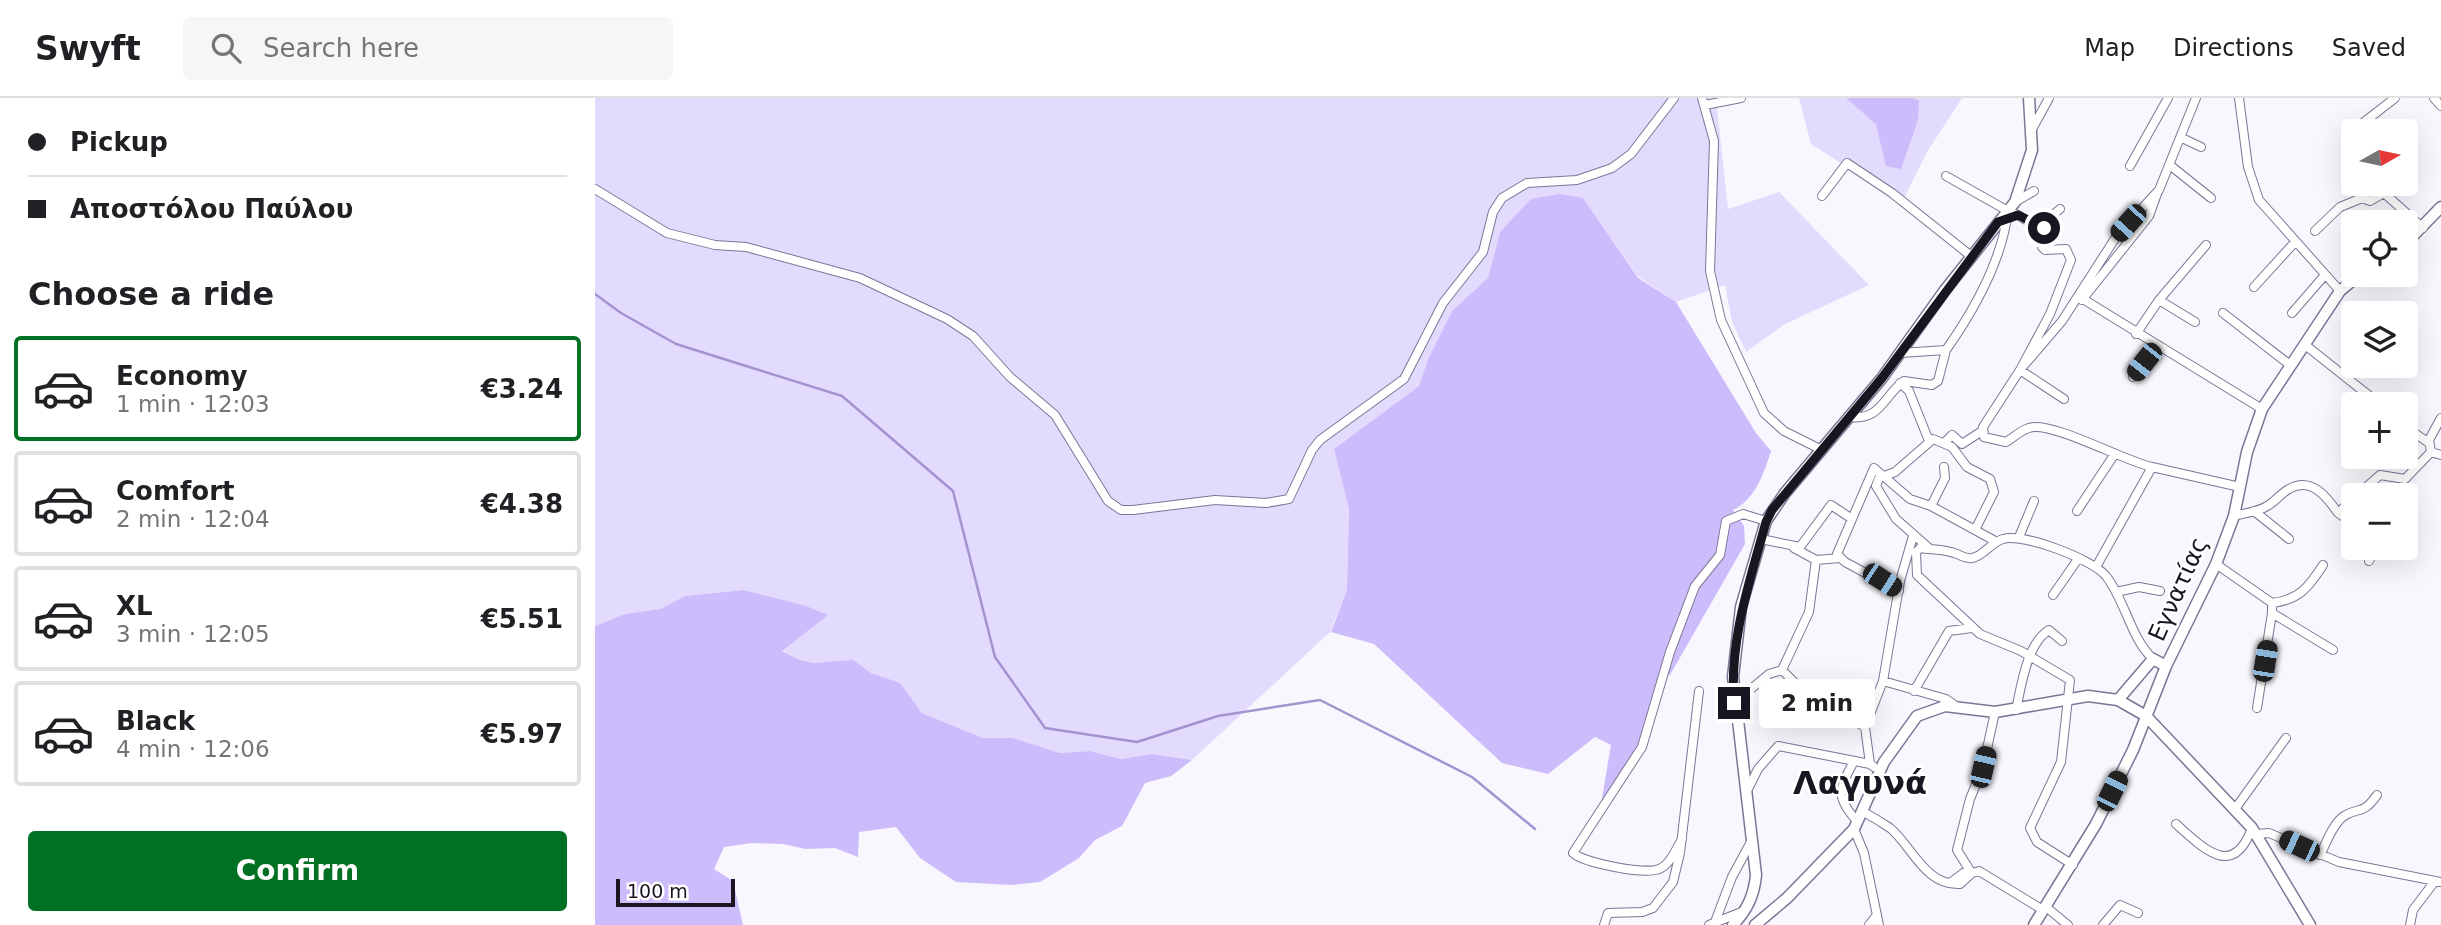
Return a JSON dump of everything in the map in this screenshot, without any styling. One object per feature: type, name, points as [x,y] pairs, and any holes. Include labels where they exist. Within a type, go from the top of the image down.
[{"type":"street","points":[[595,188],[667,233],[715,245],[746,247],[848,274],[947,319],[972,336],[1010,377],[1055,415],[1108,501],[1121,510],[1163,509],[1215,500],[1266,503],[1289,499],[1312,450],[1320,440],[1404,379],[1443,303],[1483,252],[1493,212],[1502,198],[1527,183],[1577,180],[1612,169],[1631,154],[1674,98]]},
{"type":"street","points":[[1741,98],[1703,101],[1712,128],[1715,154],[1710,271],[1721,320],[1764,413],[1784,431],[1822,450]]},
{"type":"street","points":[[1850,417],[1864,417],[1878,411],[1904,381],[1932,385],[1938,382],[1946,350],[1983,287],[2003,239],[2007,214],[2028,167],[2032,131],[2029,98]]},
{"type":"street","points":[[2032,131],[2049,98]]},
{"type":"street","points":[[2130,166],[2168,98]]},
{"type":"street","points":[[2071,307],[2083,299],[2149,216],[2196,98]]},
{"type":"street","points":[[2239,98],[2252,187],[2259,200],[2340,291]]},
{"type":"street","points":[[2368,119],[2395,98]]},
{"type":"street","points":[[2434,98],[2441,106]]},
{"type":"street","points":[[2182,138],[2201,147]]},
{"type":"street","points":[[1822,196],[1847,163],[1892,193],[1971,256]]},
{"type":"street","points":[[2171,166],[2211,198]]},
{"type":"street","points":[[1946,176],[2007,214],[2018,215],[2039,224],[2044,228],[2042,247],[2045,250],[2066,249],[2071,260],[2050,314],[2020,370],[1982,432],[1962,444]]},
{"type":"street","points":[[2020,370],[2071,307],[2116,237],[2159,190]]},
{"type":"street","points":[[1733,925],[1747,910],[1755,889],[1748,789],[1734,703],[1733,677],[1741,607],[1766,522],[1900,353],[1971,256],[2007,214],[2034,191]]},
{"type":"street","points":[[2315,231],[2340,207],[2352,205],[2358,199],[2370,201],[2384,193],[2423,228]]},
{"type":"street","points":[[2418,232],[2441,207]]},
{"type":"street","points":[[2039,224],[2060,209]]},
{"type":"street","points":[[2254,287],[2295,242]]},
{"type":"street","points":[[2136,334],[2159,300],[2206,245]]},
{"type":"street","points":[[2292,313],[2325,275]]},
{"type":"street","name":"Εγνατίας","points":[[2034,925],[2073,865],[2129,758],[2166,666],[2216,564],[2234,516],[2239,487],[2262,409],[2345,287]]},
{"type":"street","points":[[2083,299],[2156,347],[2205,372],[2262,409]]},
{"type":"street","points":[[2159,300],[2195,322]]},
{"type":"street","points":[[2223,313],[2290,365]]},
{"type":"street","points":[[2304,344],[2364,392]]},
{"type":"street","points":[[2133,377],[2156,347]]},
{"type":"street","points":[[1900,353],[1946,350]]},
{"type":"street","points":[[2020,370],[2064,399]]},
{"type":"street","points":[[1901,383],[1909,391],[1929,441]]},
{"type":"street","points":[[2371,483],[2380,475],[2405,478],[2430,447],[2441,418]]},
{"type":"street","points":[[1982,432],[1990,441],[2006,442],[2029,428],[2049,428],[2114,455],[2152,467],[2239,487]]},
{"type":"street","points":[[1944,443],[1952,435],[1968,448],[1960,457]]},
{"type":"street","points":[[2418,437],[2441,455]]},
{"type":"street","points":[[1931,550],[1913,537],[1879,493],[1876,481],[1887,477],[1929,441],[1944,443],[1967,467],[1990,479],[1994,492],[1975,530]]},
{"type":"street","points":[[2077,511],[2114,455]]},
{"type":"street","points":[[1931,506],[1945,478],[1944,467]]},
{"type":"street","points":[[2096,567],[2152,467]]},
{"type":"street","points":[[1840,558],[1839,547],[1874,468],[1910,499],[1931,506],[1995,541]]},
{"type":"street","points":[[2234,516],[2268,506],[2291,487],[2310,484],[2341,515]]},
{"type":"street","points":[[2019,537],[2034,501]]},
{"type":"street","points":[[1794,548],[1807,541],[1831,505],[1852,519]]},
{"type":"street","points":[[2338,513],[2341,510]]},
{"type":"street","points":[[2253,511],[2289,538]]},
{"type":"street","points":[[1682,839],[1667,863],[1652,871],[1613,866],[1573,853],[1641,747],[1670,652],[1695,586],[1720,555],[1726,521],[1743,514],[1766,522]]},
{"type":"street","points":[[1875,767],[1865,727],[1883,681],[1899,591],[1913,537]]},
{"type":"street","points":[[1917,575],[1916,552],[1920,548],[1976,557],[1995,541],[2019,537],[2096,567],[2116,592],[2130,617],[2140,646],[2153,659],[2166,666]]},
{"type":"street","points":[[1761,539],[1794,548],[1816,561],[1840,558],[1899,591]]},
{"type":"street","points":[[2053,594],[2078,559]]},
{"type":"street","points":[[1734,703],[1769,674],[1782,670],[1809,612],[1816,561]]},
{"type":"street","points":[[2216,564],[2272,603],[2288,601],[2302,593],[2323,565]]},
{"type":"street","points":[[1904,568],[1917,575],[1972,628],[2070,680],[2061,762],[2030,828],[2037,842],[2073,865]]},
{"type":"street","points":[[2116,592],[2139,587],[2160,591]]},
{"type":"street","points":[[2257,708],[2272,603]]},
{"type":"street","points":[[2272,613],[2333,650]]},
{"type":"street","points":[[1914,691],[1949,631],[1972,628]]},
{"type":"street","points":[[2016,710],[2031,657],[2044,632],[2052,631],[2062,641]]},
{"type":"street","points":[[2118,700],[2153,659]]},
{"type":"street","points":[[1782,670],[1803,691],[1865,727]]},
{"type":"street","points":[[1883,681],[1897,682],[1914,691],[1946,699],[1956,706]]},
{"type":"street","points":[[1604,925],[1606,914],[1642,912],[1662,900],[1673,882],[1682,839],[1699,691]]},
{"type":"street","points":[[1755,925],[1787,898],[1857,820],[1875,767],[1917,716],[1935,708],[1956,706],[1995,712],[2016,710],[2066,698],[2099,697],[2118,700],[2146,716],[2235,809],[2254,831],[2310,925]]},
{"type":"street","points":[[1970,871],[1957,850],[1970,799],[1983,767],[1995,712]]},
{"type":"street","points":[[2235,809],[2286,738]]},
{"type":"street","points":[[1748,789],[1758,769],[1777,746],[1875,767]]},
{"type":"street","points":[[1854,761],[1840,787],[1841,797],[1857,820],[1868,868],[1877,921],[1869,925]]},
{"type":"street","points":[[2320,855],[2340,819],[2347,813],[2366,809],[2377,795]]},
{"type":"street","points":[[1857,820],[1889,828],[1917,863],[1950,883],[1960,884],[1970,871]]},
{"type":"street","points":[[2176,824],[2210,853],[2222,857],[2233,855],[2246,845],[2254,831]]},
{"type":"street","points":[[2254,831],[2269,833],[2320,855],[2438,882],[2413,911],[2410,925]]},
{"type":"street","points":[[1712,923],[1752,840]]},
{"type":"street","points":[[1970,871],[1985,873],[2069,925]]},
{"type":"street","points":[[2102,925],[2120,905],[2138,913]]},
{"type":"street","points":[[1712,923],[1747,910]]},
{"type":"shaded area","points":[[595,98],[1716,98],[1728,209],[1779,192],[1869,285],[1785,324],[1746,352],[1732,322],[1725,285],[1676,302],[1637,276],[1583,198],[1500,232],[1488,278],[1452,311],[1429,357],[1419,386],[1334,449],[1349,509],[1347,590],[1330,632],[1192,760],[1152,754],[1121,759],[1090,751],[1060,753],[1013,738],[983,738],[922,713],[899,683],[871,673],[853,661],[814,663],[800,660],[782,650],[828,615],[743,590],[685,596],[660,609],[625,614],[595,626]]},
{"type":"shaded area","points":[[1799,98],[1962,98],[1927,152],[1902,202],[1811,144]]},
{"type":"shaded area","points":[[1846,98],[1913,98],[1919,101],[1918,120],[1901,169],[1886,166],[1876,124]]},
{"type":"shaded area","points":[[1559,194],[1583,198],[1638,278],[1676,302],[1756,433],[1771,451],[1753,493],[1733,510],[1744,526],[1745,544],[1670,675],[1659,674],[1637,747],[1600,810],[1611,745],[1595,737],[1548,774],[1502,763],[1374,644],[1331,632],[1347,590],[1349,509],[1334,449],[1419,386],[1429,357],[1452,311],[1488,278],[1500,232],[1531,199]]},
{"type":"shaded area","points":[[743,590],[806,606],[828,615],[782,651],[800,660],[814,663],[853,660],[871,673],[900,683],[922,713],[983,738],[1013,738],[1060,753],[1090,751],[1121,759],[1152,754],[1192,760],[1171,776],[1145,783],[1122,826],[1095,840],[1079,858],[1040,882],[1012,885],[956,882],[920,858],[896,827],[859,832],[858,857],[835,848],[805,849],[783,844],[752,843],[724,847],[714,869],[733,881],[743,925],[595,925],[595,626],[625,614],[660,609],[685,596]]},
{"type":"waterway","points":[[595,294],[621,313],[676,344],[842,396],[953,491],[995,657],[1045,728],[1137,742],[1218,716],[1320,700],[1472,777],[1535,829]]},
{"type":"district","name":"Λαγυνά","points":[[1860,783]]},
{"type":"route","points":[[1734,703],[1733,677],[1741,607],[1772,510],[1882,378],[1945,289],[1998,222],[2009,220],[2016,214],[2044,228]]}]
